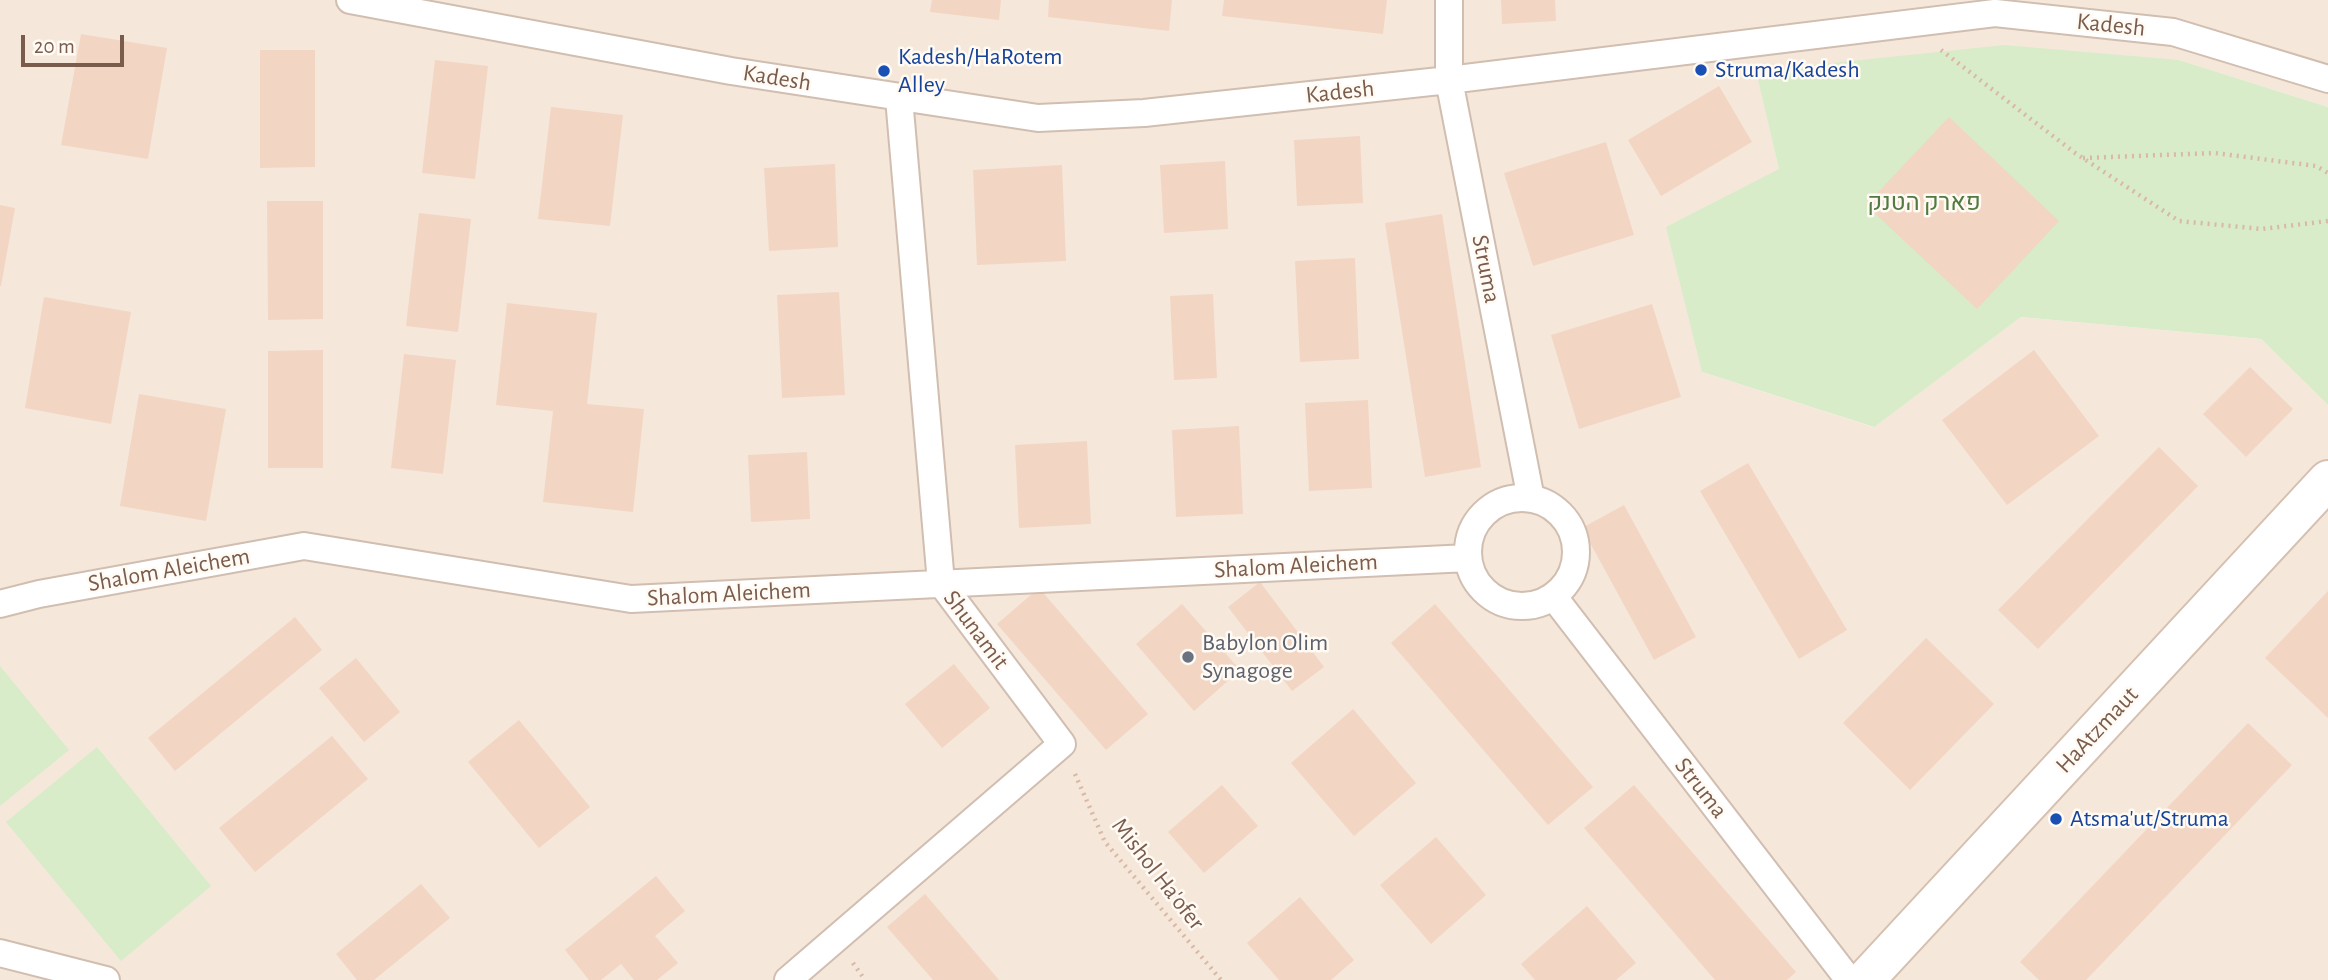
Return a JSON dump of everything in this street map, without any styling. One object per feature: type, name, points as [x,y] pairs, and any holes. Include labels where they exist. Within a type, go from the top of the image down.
[{"type":"street","name":"Kadesh","points":[[350,0],[731,71],[1038,118],[1144,113],[1449,80],[1996,13],[2173,32],[2328,79]]},
{"type":"street","name":"Struma","points":[[1449,0],[1449,80],[1531,499]]},
{"type":"street","name":"Shunamit","points":[[899,98],[941,583],[1062,744]]},
{"type":"street","name":"HaAtzmaut","points":[[1865,980],[2328,480]]},
{"type":"street","points":[[1531,499],[1548,505],[1562,516],[1572,532],[1576,549],[1574,567],[1566,584],[1553,596],[1536,604],[1518,606],[1500,601],[1484,591],[1473,576],[1468,558],[1469,542],[1475,526],[1485,513],[1499,503],[1531,499]]},
{"type":"street","name":"Shalom Aleichem","points":[[0,604],[39,594],[304,545],[631,599],[1468,558]]},
{"type":"street","name":"Struma","points":[[1553,596],[1849,980]]},
{"type":"street","points":[[788,980],[1062,744]]},
{"type":"street","points":[[0,953],[106,980]]},
{"type":"path","points":[[1909,23],[1973,77],[2083,158],[2179,221],[2262,229],[2328,221]]},
{"type":"path","points":[[2083,158],[2216,153],[2316,166],[2328,173]]},
{"type":"path","name":"Mishol Ha'ofer","points":[[1062,744],[1105,842],[1221,980]]},
{"type":"shaded area","points":[[0,0],[2328,0],[2328,107],[2179,60],[1757,71],[1779,169],[1702,372],[1873,427],[2021,317],[2261,339],[2328,405],[2328,980],[0,980]]},
{"type":"green space","name":"פארק הטנק","points":[[2004,45],[2179,60],[2328,107],[2328,405],[2261,339],[2021,317],[1874,427],[1702,372],[1666,227],[1779,169],[1756,71]]},
{"type":"green space","points":[[0,666],[69,750],[0,806]]},
{"type":"green space","points":[[97,747],[211,886],[121,961],[6,822]]},
{"type":"building","points":[[932,0],[1001,0],[999,20],[930,12]]},
{"type":"building","points":[[1049,0],[1172,0],[1169,31],[1048,17]]},
{"type":"building","points":[[1224,0],[1387,0],[1383,34],[1222,16]]},
{"type":"building","points":[[1501,0],[1555,0],[1556,21],[1502,24]]},
{"type":"building","points":[[81,34],[167,48],[148,159],[61,145]]},
{"type":"building","points":[[260,50],[315,50],[315,167],[260,168]]},
{"type":"building","points":[[435,60],[488,66],[475,179],[422,173]]},
{"type":"building","points":[[1719,86],[1752,142],[1661,196],[1628,140]]},
{"type":"building","points":[[551,107],[623,115],[610,226],[538,219]]},
{"type":"building","points":[[1949,117],[2059,221],[1977,309],[1866,205]]},
{"type":"building","points":[[1360,136],[1363,203],[1297,206],[1294,140]]},
{"type":"building","points":[[1606,142],[1634,235],[1533,266],[1504,173]]},
{"type":"building","points":[[1225,161],[1228,229],[1164,233],[1160,165]]},
{"type":"building","points":[[835,164],[838,247],[769,251],[764,168]]},
{"type":"building","points":[[1062,165],[1066,261],[977,265],[973,170]]},
{"type":"building","points":[[267,201],[323,201],[323,319],[268,320]]},
{"type":"building","points":[[0,205],[15,208],[1,286],[0,286]]},
{"type":"building","points":[[419,213],[471,219],[458,332],[406,326]]},
{"type":"building","points":[[1442,214],[1481,467],[1425,477],[1385,223]]},
{"type":"building","points":[[1355,258],[1359,359],[1300,362],[1295,261]]},
{"type":"building","points":[[839,292],[845,395],[782,398],[777,295]]},
{"type":"building","points":[[1213,294],[1217,378],[1174,380],[1170,296]]},
{"type":"building","points":[[44,297],[131,312],[111,424],[25,408]]},
{"type":"building","points":[[507,303],[597,313],[587,404],[644,409],[633,512],[543,502],[553,411],[496,405]]},
{"type":"building","points":[[1652,304],[1681,397],[1579,429],[1551,335]]},
{"type":"building","points":[[323,350],[323,468],[268,468],[268,351]]},
{"type":"building","points":[[2034,350],[2099,436],[2007,505],[1942,420]]},
{"type":"building","points":[[404,354],[456,360],[443,474],[391,468]]},
{"type":"building","points":[[2250,367],[2293,409],[2246,457],[2203,414]]},
{"type":"building","points":[[139,394],[226,409],[206,521],[120,506]]},
{"type":"building","points":[[1368,400],[1372,488],[1309,491],[1305,403]]},
{"type":"building","points":[[1239,426],[1243,514],[1176,517],[1172,430]]},
{"type":"building","points":[[1087,441],[1091,524],[1019,528],[1015,445]]},
{"type":"building","points":[[2159,447],[2198,486],[2038,649],[1998,610]]},
{"type":"building","points":[[807,452],[810,519],[751,522],[748,455]]},
{"type":"building","points":[[1748,463],[1847,630],[1799,659],[1700,491]]},
{"type":"building","points":[[1624,505],[1696,637],[1654,660],[1582,528]]},
{"type":"building","points":[[1260,582],[1324,667],[1292,691],[1228,607]]},
{"type":"building","points":[[1039,588],[1148,714],[1106,750],[997,624]]},
{"type":"building","points":[[2328,591],[2328,718],[2265,658]]},
{"type":"building","name":"Babylon Olim Synagoge","points":[[1182,604],[1240,670],[1194,711],[1136,644]]},
{"type":"building","points":[[1435,604],[1593,787],[1548,825],[1391,643]]},
{"type":"building","points":[[295,617],[322,650],[175,771],[148,738]]},
{"type":"building","points":[[1926,638],[1994,704],[1910,790],[1843,723]]},
{"type":"building","points":[[356,658],[400,712],[364,742],[319,688]]},
{"type":"building","points":[[954,664],[990,708],[942,748],[905,704]]},
{"type":"building","points":[[1353,709],[1416,783],[1354,836],[1291,763]]},
{"type":"building","points":[[519,720],[590,807],[539,848],[468,762]]},
{"type":"building","points":[[2248,723],[2292,765],[2086,980],[2039,980],[2020,962]]},
{"type":"building","points":[[332,736],[368,779],[255,872],[219,828]]},
{"type":"building","points":[[1222,785],[1258,826],[1204,873],[1168,832]]},
{"type":"building","points":[[1634,785],[1796,972],[1787,980],[1715,980],[1584,828]]},
{"type":"building","points":[[1436,837],[1486,895],[1431,944],[1380,885]]},
{"type":"building","points":[[656,876],[685,911],[655,936],[678,963],[657,980],[634,980],[621,964],[601,980],[589,980],[565,950]]},
{"type":"building","points":[[421,884],[450,918],[374,980],[357,980],[336,954]]},
{"type":"building","points":[[925,894],[999,980],[933,980],[887,927]]},
{"type":"building","points":[[1300,897],[1354,960],[1331,980],[1279,980],[1247,943]]},
{"type":"building","points":[[1587,906],[1636,963],[1616,980],[1535,980],[1521,964]]},
{"type":"place","name":"Struma/Kadesh","points":[[1701,70]]},
{"type":"place","name":"Kadesh/HaRotem Alley","points":[[884,71]]},
{"type":"place","name":"Babylon Olim Synagoge","points":[[1188,657]]},
{"type":"place","name":"Atsma'ut/Struma","points":[[2056,819]]}]
